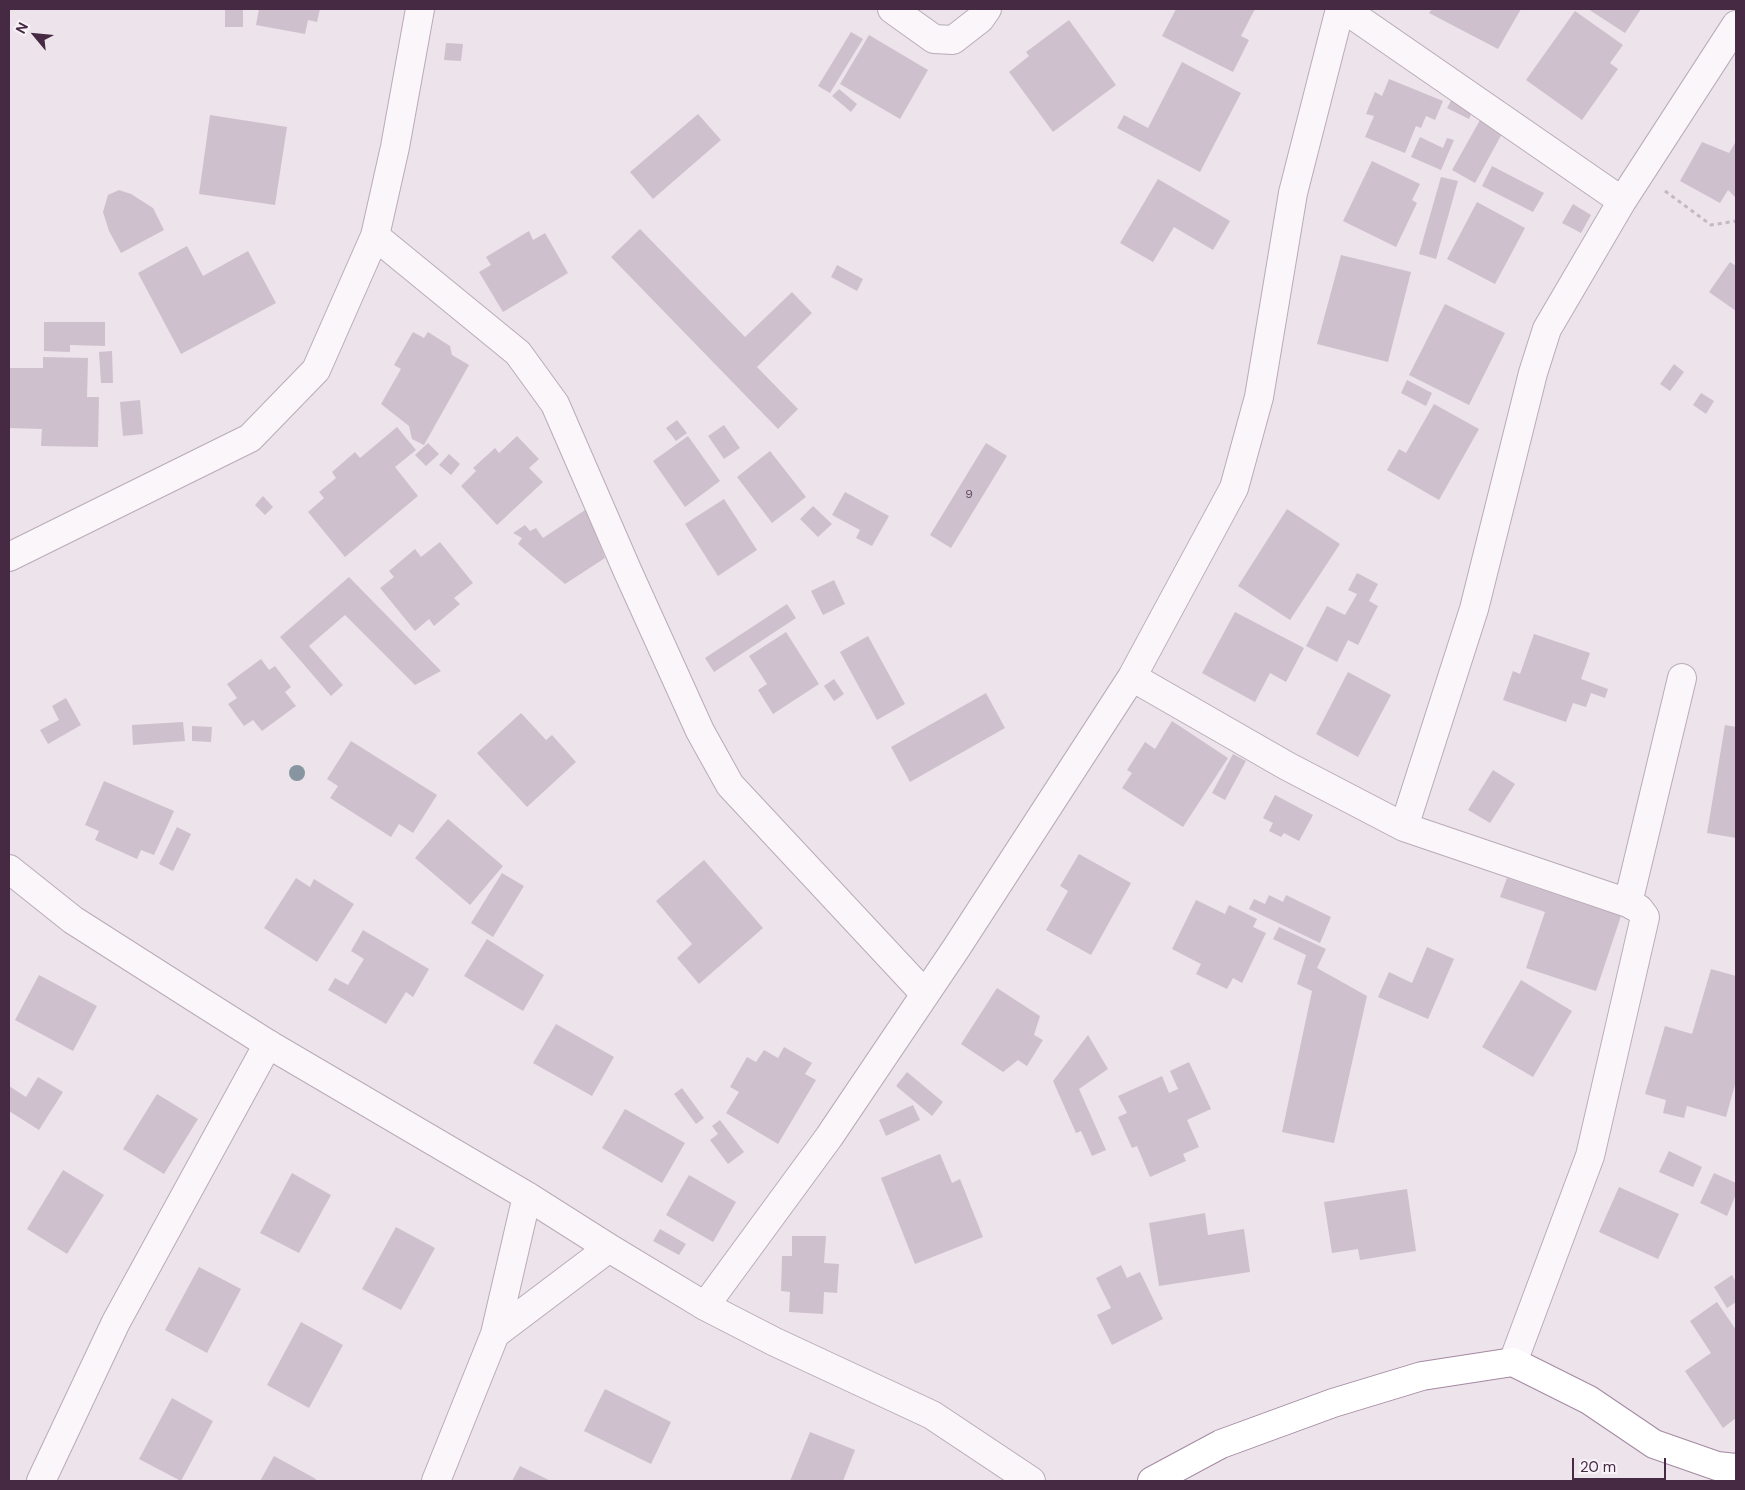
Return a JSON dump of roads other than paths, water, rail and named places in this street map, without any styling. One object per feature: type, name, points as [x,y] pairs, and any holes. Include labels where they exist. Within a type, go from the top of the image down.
[{"type":"highway","points":[[1152,1481],[1221,1444],[1333,1403],[1422,1376],[1513,1362],[1589,1400],[1654,1444],[1717,1466],[1736,1468]]},
{"type":"street","points":[[9,557],[250,438],[316,370],[375,236],[395,147],[420,9]]},
{"type":"street","points":[[892,9],[934,39],[954,40],[980,19],[987,9]]},
{"type":"street","points":[[705,1306],[829,1137],[925,994],[1132,677],[1234,488],[1259,397],[1293,193],[1342,9],[1622,201]]},
{"type":"street","points":[[1404,827],[1474,609],[1533,373],[1547,329],[1622,201],[1736,25]]},
{"type":"street","points":[[375,236],[518,353],[555,404],[700,731],[730,785],[925,994]]},
{"type":"street","points":[[1132,677],[1287,766],[1404,827],[1628,903],[1639,909],[1645,917],[1590,1156],[1513,1362]]},
{"type":"street","points":[[1628,903],[1682,678]]},
{"type":"street","points":[[9,869],[73,920],[268,1044],[527,1196],[705,1306],[775,1342],[932,1415],[1031,1481]]},
{"type":"street","points":[[41,1481],[116,1322],[268,1044]]},
{"type":"street","points":[[436,1481],[495,1334],[527,1196]]},
{"type":"street","points":[[495,1334],[609,1248]]}]
